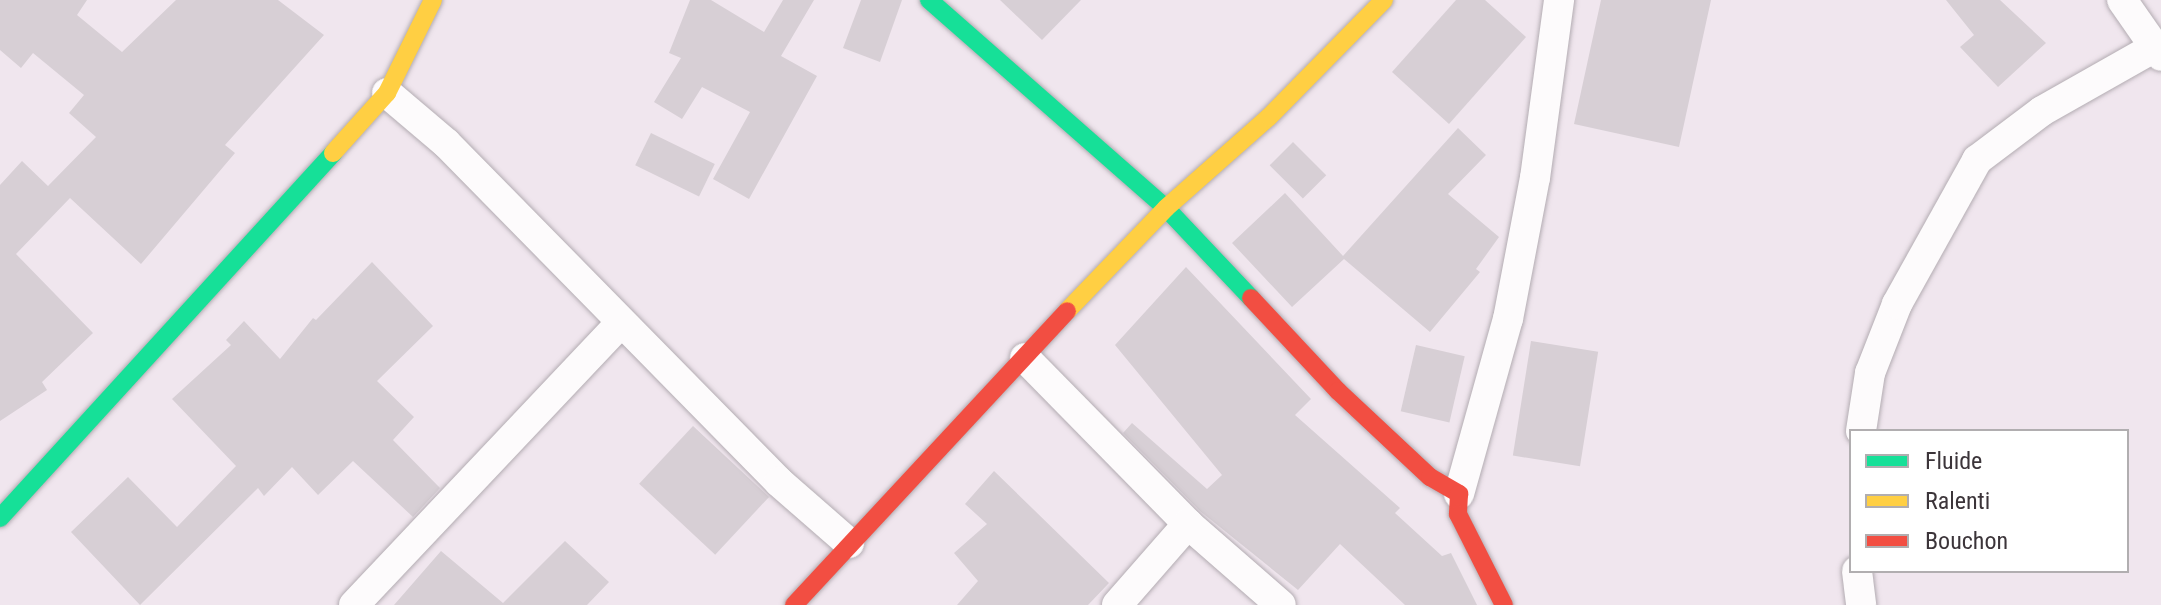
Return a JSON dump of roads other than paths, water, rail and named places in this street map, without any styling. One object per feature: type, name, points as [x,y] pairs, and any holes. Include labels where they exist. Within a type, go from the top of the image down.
[{"type":"street","points":[[0,518],[128,383],[387,93],[433,0]]},
{"type":"street","points":[[929,0],[1166,208],[1338,391],[1430,477],[1459,494]]},
{"type":"street","points":[[794,605],[1166,208],[1269,117],[1384,0]]},
{"type":"street","points":[[1504,605],[1458,514],[1459,494],[1508,319],[1535,178],[1559,0]]},
{"type":"street","points":[[1861,429],[1870,373],[1897,304],[1977,160],[2042,111],[2158,51],[2122,0]]},
{"type":"street","points":[[387,93],[446,143],[620,324],[676,373],[779,482],[849,543]]},
{"type":"street","points":[[354,605],[620,324]]},
{"type":"street","points":[[1025,358],[1188,524],[1281,605]]},
{"type":"street","points":[[1117,605],[1188,524]]},
{"type":"street","points":[[1857,573],[1861,605]]}]
